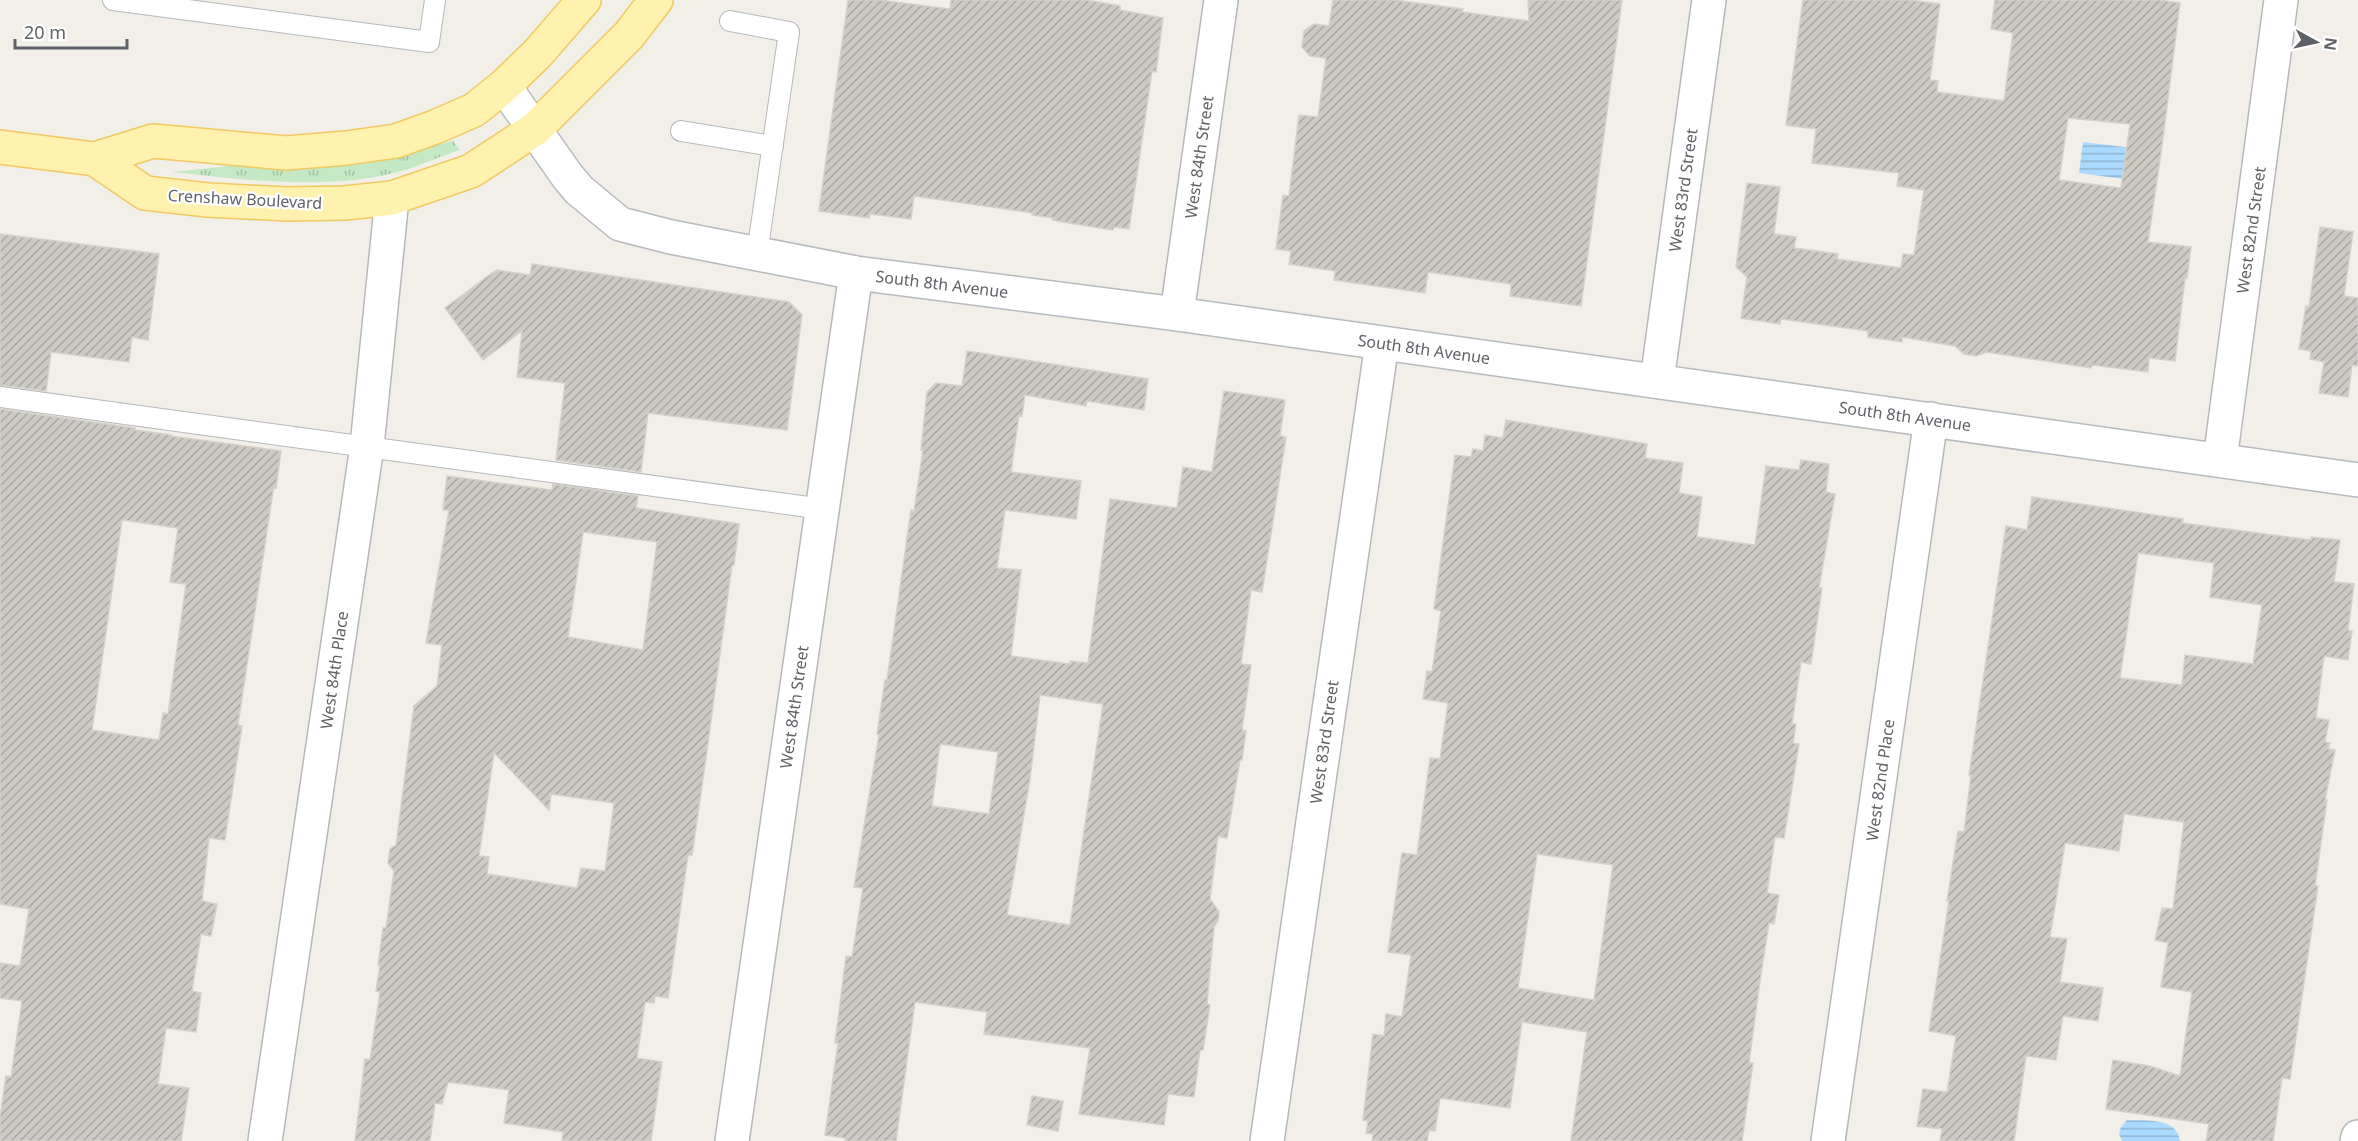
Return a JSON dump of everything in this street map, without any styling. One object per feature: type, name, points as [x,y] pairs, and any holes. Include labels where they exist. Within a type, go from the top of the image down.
[{"type":"main road","name":"Crenshaw Boulevard","points":[[0,147],[95,159],[153,141],[286,153],[396,141],[474,110],[504,86],[549,42],[584,0]]},
{"type":"main road","name":"Crenshaw Boulevard","points":[[95,159],[145,193],[208,201],[287,204],[345,203],[392,198],[471,171],[535,129],[629,35],[656,0]]},
{"type":"street","name":"West 84th Street","points":[[1177,314],[1221,0]]},
{"type":"street","name":"West 83rd Street","points":[[1657,381],[1708,0]]},
{"type":"street","name":"West 82nd Street","points":[[2220,460],[2281,0]]},
{"type":"street","name":"South 8th Avenue","points":[[504,86],[579,190],[620,224],[671,237],[856,273],[1177,314],[2358,480]]},
{"type":"street","name":"West 84th Place","points":[[265,1141],[366,446],[392,198]]},
{"type":"street","name":"West 84th Street","points":[[732,1141],[856,273]]},
{"type":"street","name":"West 83rd Street","points":[[1268,1141],[1382,343]]},
{"type":"street","name":"West 82nd Place","points":[[1828,1141],[1931,420]]},
{"type":"lane","points":[[113,0],[429,42],[435,0]]},
{"type":"lane","points":[[730,21],[789,32],[757,254]]},
{"type":"lane","points":[[681,131],[773,146]]},
{"type":"lane","points":[[0,397],[823,509]]},
{"type":"green space","points":[[453,141],[460,150],[402,171],[368,178],[284,182],[173,172],[248,164],[392,156]]},
{"type":"water","points":[[2083,142],[2149,150],[2145,182],[2079,173]]},
{"type":"water","points":[[2127,1120],[2167,1124],[2178,1133],[2180,1141],[2122,1141],[2119,1134]]},
{"type":"building","points":[[848,0],[879,0],[950,9],[951,0],[1087,0],[1120,6],[1120,10],[1163,18],[1156,72],[1152,71],[1129,229],[1114,227],[1113,230],[1052,220],[1053,218],[1032,215],[1033,213],[914,196],[911,219],[870,214],[869,218],[819,211]]},
{"type":"building","points":[[1333,0],[1394,0],[1529,21],[1528,0],[1622,0],[1581,306],[1510,296],[1511,284],[1428,272],[1425,293],[1334,280],[1335,271],[1289,264],[1291,251],[1276,249],[1283,195],[1289,196],[1299,115],[1318,117],[1326,58],[1310,56],[1302,47],[1304,31],[1314,24],[1329,26]]},
{"type":"building","points":[[1803,0],[1909,0],[1940,4],[1930,80],[1938,81],[1937,92],[2004,101],[2013,33],[1991,29],[1995,0],[2159,0],[2180,3],[2148,242],[2191,247],[2175,361],[2149,358],[2148,372],[2092,365],[2091,368],[1986,352],[1976,356],[1964,354],[1955,346],[1902,337],[1902,342],[1868,337],[1868,331],[1781,319],[1780,324],[1741,318],[1747,277],[1736,267],[1747,183],[1780,187],[1774,234],[1796,237],[1794,248],[1838,254],[1837,259],[1901,268],[1903,254],[1914,255],[1924,190],[1897,186],[1899,173],[1812,163],[1816,129],[1786,125]],"holes":[[[2068,118],[2130,124],[2121,188],[2059,180]]]},
{"type":"building","points":[[2320,227],[2353,232],[2344,296],[2358,298],[2358,366],[2352,365],[2348,397],[2319,393],[2324,362],[2310,359],[2311,351],[2299,349],[2306,306],[2309,307]]},
{"type":"building","points":[[0,234],[159,254],[148,340],[132,337],[129,362],[51,352],[46,391],[0,385]]},
{"type":"building","points":[[532,264],[789,302],[802,315],[787,430],[648,413],[641,472],[556,460],[565,383],[517,377],[522,331],[483,360],[445,308],[497,270],[530,275]]},
{"type":"building","points":[[967,351],[1148,379],[1144,410],[1087,401],[1086,406],[1025,395],[1022,416],[1019,415],[1011,472],[1081,481],[1076,519],[1005,510],[997,568],[1021,570],[1011,656],[1070,664],[1070,661],[1088,663],[1110,499],[1177,508],[1183,467],[1212,472],[1224,391],[1285,400],[1280,436],[1286,437],[1262,592],[1251,590],[1241,664],[1251,665],[1242,730],[1246,731],[1242,760],[1240,760],[1227,838],[1218,836],[1210,899],[1219,912],[1218,921],[1214,927],[1207,1004],[1210,1005],[1203,1050],[1200,1050],[1194,1097],[1168,1094],[1164,1125],[1079,1114],[1090,1048],[984,1034],[987,1012],[915,1002],[896,1141],[845,1141],[845,1138],[825,1135],[838,1043],[835,1043],[846,956],[852,957],[863,888],[854,887],[879,735],[877,734],[911,510],[914,511],[923,450],[921,450],[927,392],[936,383],[962,386]],"holes":[[[1040,695],[1103,704],[1070,925],[1007,915],[1030,779]],[[940,744],[998,752],[989,814],[932,806]]]},
{"type":"building","points":[[0,409],[281,451],[238,725],[242,726],[225,840],[209,838],[202,901],[217,904],[211,936],[201,934],[192,991],[201,993],[196,1032],[166,1028],[158,1084],[189,1088],[181,1141],[0,1141],[0,1117],[6,1076],[11,1077],[22,1001],[0,998],[0,963],[20,966],[29,909],[0,904]],"holes":[[[122,520],[178,528],[170,582],[186,584],[168,714],[163,713],[159,740],[92,730]]]},
{"type":"building","points":[[1506,420],[1647,444],[1645,458],[1683,463],[1679,493],[1702,497],[1697,537],[1755,545],[1766,466],[1799,470],[1801,460],[1829,464],[1826,492],[1835,494],[1819,588],[1822,588],[1811,664],[1801,662],[1792,724],[1796,724],[1793,743],[1799,744],[1784,838],[1775,837],[1767,893],[1779,895],[1774,924],[1769,923],[1760,981],[1749,1063],[1753,1063],[1742,1141],[1571,1141],[1587,1032],[1522,1022],[1510,1108],[1440,1098],[1435,1131],[1429,1130],[1427,1141],[1372,1141],[1373,1134],[1366,1133],[1368,1121],[1363,1120],[1373,1034],[1384,1036],[1386,1014],[1402,1017],[1411,955],[1388,952],[1402,853],[1417,855],[1430,758],[1440,759],[1448,703],[1423,699],[1427,671],[1432,672],[1441,611],[1434,609],[1455,455],[1471,457],[1473,449],[1483,451],[1485,435],[1503,438]],"holes":[[[1537,854],[1613,865],[1594,1000],[1518,988]]]},
{"type":"building","points":[[447,476],[552,490],[553,484],[638,496],[636,508],[739,524],[692,855],[688,855],[668,998],[655,996],[654,1003],[645,1002],[637,1058],[662,1062],[651,1141],[562,1141],[563,1132],[504,1123],[509,1090],[448,1082],[442,1104],[435,1103],[430,1141],[355,1141],[365,1059],[370,1060],[380,992],[376,991],[380,965],[378,965],[394,871],[388,863],[390,849],[396,845],[414,706],[437,686],[442,645],[426,643],[449,510],[443,510]],"holes":[[[583,532],[657,542],[643,650],[568,637]],[[494,753],[549,810],[551,794],[614,803],[605,871],[581,868],[577,888],[487,874],[489,857],[479,856]]]},
{"type":"building","points":[[2032,497],[2183,519],[2182,523],[2311,540],[2311,537],[2340,540],[2334,582],[2354,584],[2348,630],[2352,631],[2348,660],[2324,656],[2316,718],[2329,720],[2325,742],[2330,743],[2328,749],[2335,750],[2325,800],[2327,800],[2315,886],[2318,886],[2290,1079],[2282,1078],[2273,1141],[2206,1141],[2209,1124],[2106,1109],[2113,1060],[2150,1066],[2180,1076],[2192,992],[2161,987],[2168,943],[2155,940],[2162,908],[2173,909],[2184,822],[2124,814],[2119,851],[2065,843],[2050,937],[2067,939],[2060,982],[2103,988],[2098,1021],[2063,1016],[2056,1060],[2026,1056],[2014,1141],[1940,1141],[1942,1129],[1917,1126],[1923,1089],[1947,1092],[1956,1036],[1929,1031],[1949,901],[1947,901],[1958,831],[1964,832],[1971,775],[1969,775],[2006,526],[2027,530]],"holes":[[[2138,553],[2214,563],[2210,597],[2262,605],[2253,664],[2185,655],[2182,685],[2120,678]]]},
{"type":"building","points":[[1032,1096],[1063,1101],[1058,1131],[1027,1125]]}]
